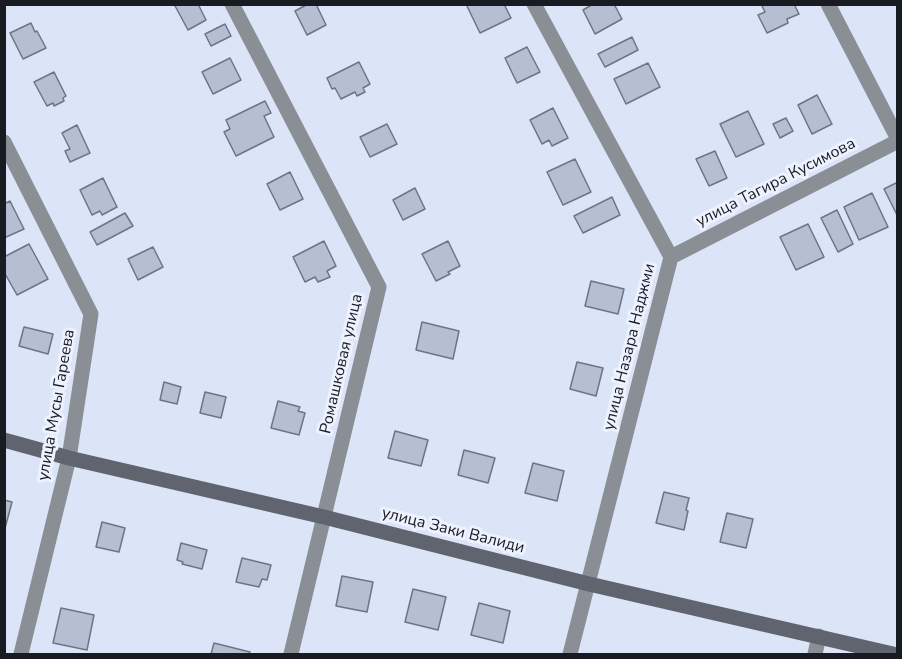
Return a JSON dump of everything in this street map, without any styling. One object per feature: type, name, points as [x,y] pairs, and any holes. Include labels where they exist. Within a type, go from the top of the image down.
[{"type":"street","name":"Ромашковая улица","points":[[232,4],[379,287],[291,654]]},
{"type":"street","name":"улица Назара Наджми","points":[[534,4],[671,257],[570,654]]},
{"type":"street","points":[[828,4],[897,140]]},
{"type":"street","name":"улица Тагира Кусимова","points":[[671,257],[897,140]]},
{"type":"street","name":"улица Мусы Гареева","points":[[4,142],[90,314],[69,458],[21,654]]},
{"type":"street","name":"улица Заки Валиди","points":[[4,440],[69,458],[324,517],[589,584],[893,654]]},
{"type":"street","points":[[815,654],[819,636]]},
{"type":"building","points":[[174,4],[198,4],[206,20],[188,30]]},
{"type":"building","points":[[308,4],[316,4],[326,25],[307,35],[295,11]]},
{"type":"building","points":[[466,4],[504,4],[511,18],[480,33]]},
{"type":"building","points":[[593,4],[614,4],[622,19],[595,34],[583,10]]},
{"type":"building","points":[[761,4],[794,4],[799,14],[787,19],[788,23],[767,33],[758,15],[765,12]]},
{"type":"building","points":[[31,23],[46,48],[23,59],[10,33]]},
{"type":"building","points":[[225,24],[231,36],[211,46],[205,34]]},
{"type":"building","points":[[632,37],[638,50],[605,67],[598,54]]},
{"type":"building","points":[[527,47],[540,72],[517,83],[505,58]]},
{"type":"building","points":[[230,58],[241,80],[213,94],[202,72]]},
{"type":"building","points":[[359,62],[370,84],[363,88],[365,92],[357,96],[355,92],[341,99],[335,88],[332,89],[327,78]]},
{"type":"building","points":[[648,63],[660,87],[626,104],[614,79]]},
{"type":"building","points":[[54,72],[66,96],[63,98],[64,101],[54,106],[53,103],[47,106],[34,82]]},
{"type":"building","points":[[817,95],[832,124],[812,134],[798,105]]},
{"type":"building","points":[[265,101],[271,113],[264,116],[274,137],[236,156],[224,132],[230,129],[226,120]]},
{"type":"building","points":[[553,108],[568,138],[552,146],[549,140],[542,144],[530,120]]},
{"type":"building","points":[[748,111],[764,144],[736,157],[720,124]]},
{"type":"building","points":[[786,118],[793,131],[780,138],[773,124]]},
{"type":"building","points":[[387,124],[397,144],[370,157],[360,137]]},
{"type":"building","points":[[77,125],[90,153],[70,162],[65,151],[70,149],[62,133]]},
{"type":"building","points":[[715,151],[727,178],[709,186],[696,159]]},
{"type":"building","points":[[575,159],[591,192],[563,205],[547,172]]},
{"type":"building","points":[[290,172],[303,199],[280,210],[267,184]]},
{"type":"building","points":[[103,178],[117,207],[102,215],[100,211],[92,215],[80,190]]},
{"type":"building","points":[[898,182],[898,217],[884,189]]},
{"type":"building","points":[[415,188],[425,209],[403,220],[393,200]]},
{"type":"building","points":[[872,193],[888,227],[859,240],[844,207]]},
{"type":"building","points":[[612,197],[620,215],[583,233],[574,216]]},
{"type":"building","points":[[10,201],[24,229],[4,238],[4,204]]},
{"type":"building","points":[[837,210],[853,244],[838,252],[821,218]]},
{"type":"building","points":[[125,213],[133,226],[97,245],[90,232]]},
{"type":"building","points":[[808,224],[824,257],[796,270],[780,237]]},
{"type":"building","points":[[324,241],[336,266],[327,271],[330,277],[318,282],[315,277],[305,282],[293,257]]},
{"type":"building","points":[[448,241],[460,266],[436,281],[422,254]]},
{"type":"building","points":[[29,244],[48,279],[17,295],[4,272],[4,257]]},
{"type":"building","points":[[153,247],[163,267],[138,280],[128,259]]},
{"type":"building","points":[[591,281],[624,289],[618,314],[585,306]]},
{"type":"building","points":[[422,322],[459,331],[453,359],[416,350]]},
{"type":"building","points":[[24,327],[53,334],[48,354],[19,346]]},
{"type":"building","points":[[577,362],[603,368],[596,396],[570,389]]},
{"type":"building","points":[[164,382],[181,387],[177,404],[160,400]]},
{"type":"building","points":[[205,392],[226,397],[221,418],[200,413]]},
{"type":"building","points":[[278,401],[300,407],[298,411],[305,413],[299,435],[271,428]]},
{"type":"building","points":[[395,431],[428,440],[421,466],[388,458]]},
{"type":"building","points":[[464,450],[495,458],[488,483],[458,475]]},
{"type":"building","points":[[533,463],[564,471],[557,501],[525,493]]},
{"type":"building","points":[[664,492],[689,498],[684,530],[656,523]]},
{"type":"building","points":[[4,500],[12,502],[4,532]]},
{"type":"building","points":[[727,513],[753,519],[746,548],[720,542]]},
{"type":"building","points":[[102,522],[125,528],[119,552],[96,547]]},
{"type":"building","points":[[181,543],[207,550],[202,569],[182,564],[183,562],[177,560]]},
{"type":"building","points":[[242,558],[271,565],[267,580],[262,579],[259,587],[236,582]]},
{"type":"building","points":[[342,576],[373,582],[367,612],[336,606]]},
{"type":"building","points":[[413,589],[446,597],[438,630],[405,622]]},
{"type":"building","points":[[479,603],[510,611],[503,643],[471,635]]},
{"type":"building","points":[[61,608],[94,615],[87,650],[53,643]]},
{"type":"building","points":[[214,643],[250,652],[249,654],[211,654]]}]
